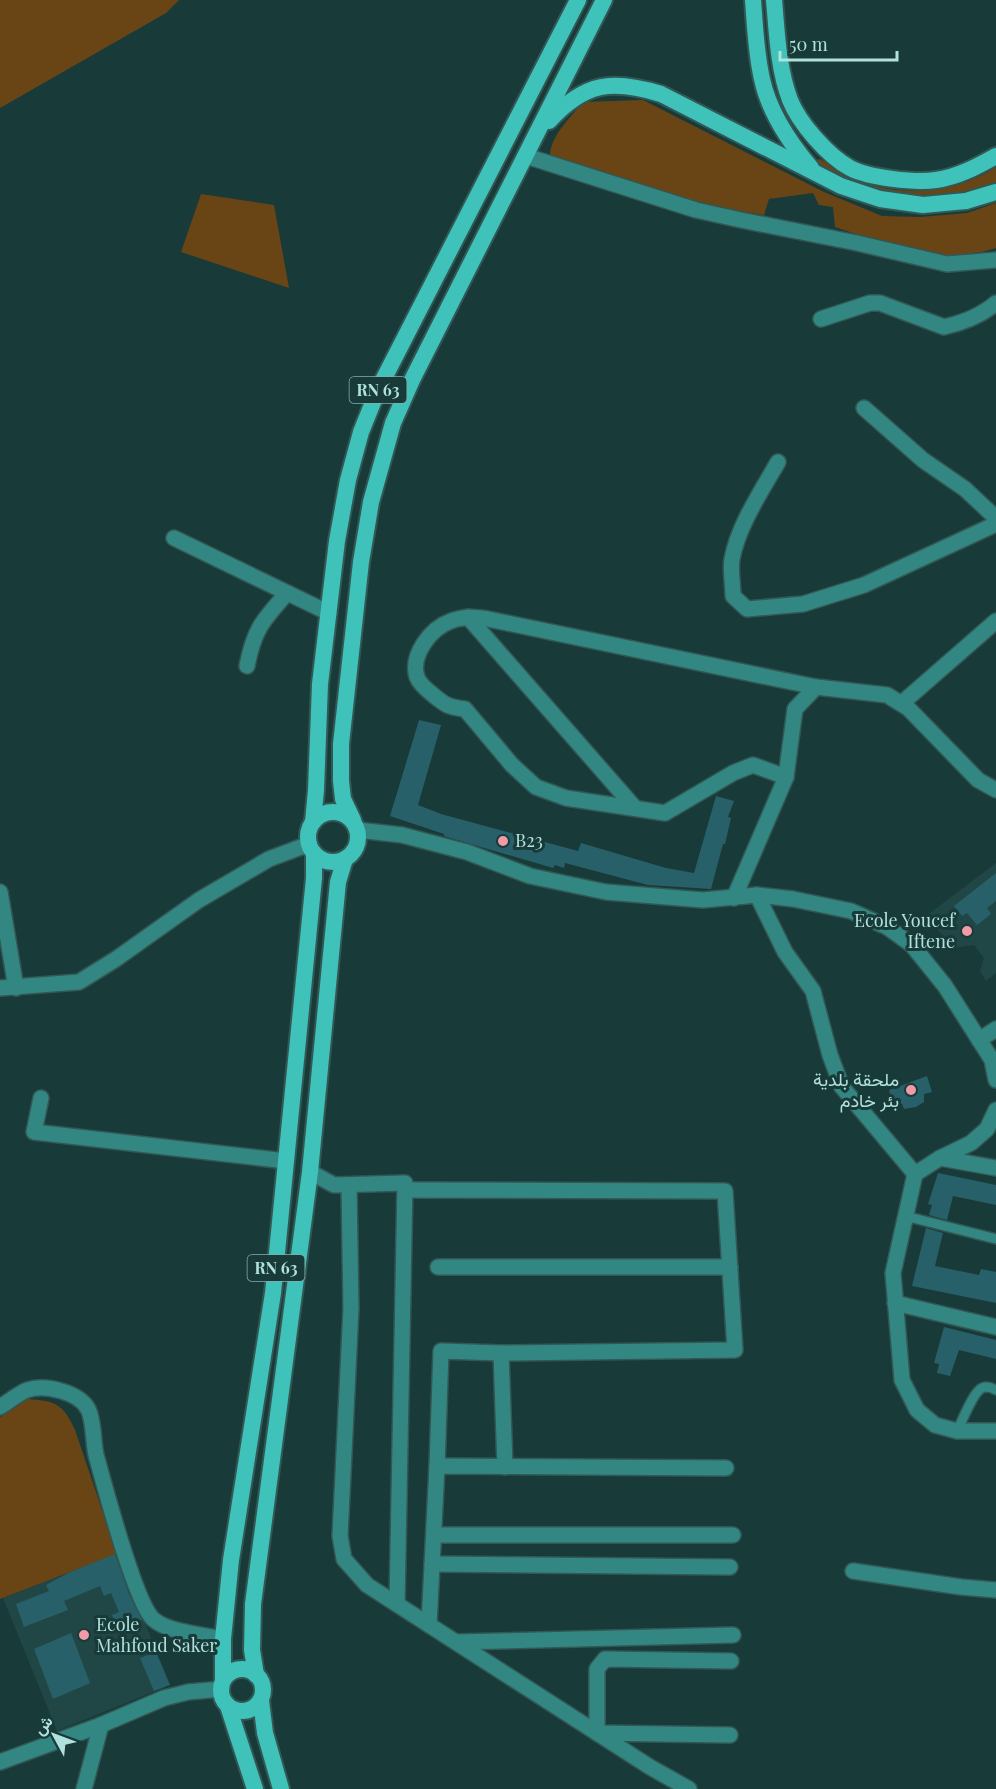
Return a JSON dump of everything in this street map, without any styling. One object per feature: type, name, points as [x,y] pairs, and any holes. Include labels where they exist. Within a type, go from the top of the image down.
[{"type":"highway","name":"RN 63","points":[[255,1789],[228,1706],[223,1698],[223,1639],[231,1560],[273,1293],[314,878],[308,832],[313,822],[316,790],[320,684],[337,541],[348,480],[361,432],[378,390],[578,0]]},
{"type":"highway","name":"RN 63","points":[[281,1789],[264,1733],[262,1683],[256,1675],[252,1640],[252,1604],[309,1172],[338,882],[345,859],[354,852],[358,841],[355,825],[343,799],[340,744],[349,655],[371,502],[393,423],[412,380],[604,0]]},
{"type":"highway","points":[[753,0],[757,53],[762,81],[769,101],[798,152],[814,172]]},
{"type":"highway","points":[[774,0],[777,43],[790,100],[802,123],[820,144],[850,168],[895,180],[937,180],[972,170],[996,156]]},
{"type":"highway","points":[[535,137],[561,108],[575,97],[615,84],[638,87],[661,94],[841,186],[880,199],[923,205],[966,201],[996,192]]},
{"type":"highway","points":[[313,822],[321,814],[332,811],[344,813],[355,825]]},
{"type":"highway","points":[[311,849],[323,860],[334,862],[345,859]]},
{"type":"highway","points":[[223,1684],[239,1670],[248,1670],[256,1675]]},
{"type":"highway","points":[[228,1706],[237,1711],[246,1711],[261,1701]]},
{"type":"street","points":[[526,156],[707,213],[857,243],[946,264],[996,260]]},
{"type":"street","points":[[821,319],[870,303],[880,303],[944,327],[955,325],[987,310],[996,303]]},
{"type":"street","points":[[864,408],[923,460],[965,489],[996,518]]},
{"type":"street","points":[[778,462],[749,514],[731,560],[733,596],[747,609],[803,604],[864,585],[996,524]]},
{"type":"street","points":[[174,538],[329,612]]},
{"type":"street","points":[[247,666],[251,646],[261,623],[287,593]]},
{"type":"street","points":[[468,617],[635,808]]},
{"type":"street","points":[[786,777],[753,765],[733,773],[665,813],[566,798],[536,787],[512,765],[465,709],[447,707],[417,679],[415,663],[434,630],[450,621],[468,617],[500,621],[816,687],[887,694],[902,703],[978,780],[996,790]]},
{"type":"street","points":[[902,703],[996,621]]},
{"type":"street","points":[[734,898],[786,777],[795,710],[816,687]]},
{"type":"street","points":[[355,825],[467,852],[530,876],[606,892],[703,900],[757,895],[793,899],[850,911],[887,927],[912,945],[945,986],[992,1060],[996,1080]]},
{"type":"street","points":[[0,988],[79,982],[116,959],[199,900],[269,859],[311,849]]},
{"type":"street","points":[[0,892],[16,988]]},
{"type":"street","points":[[757,895],[785,952],[813,991],[830,1055],[842,1087],[915,1174]]},
{"type":"street","points":[[979,1040],[996,1029]]},
{"type":"street","points":[[41,1098],[34,1132],[286,1161]]},
{"type":"street","points":[[996,1110],[987,1129],[971,1143],[940,1158],[915,1174],[893,1272],[902,1380],[917,1410],[935,1425],[957,1431],[996,1431]]},
{"type":"street","points":[[940,1158],[996,1168]]},
{"type":"street","points":[[309,1172],[334,1185],[405,1183],[397,1605]]},
{"type":"street","points":[[349,1185],[351,1308],[340,1536],[344,1559],[367,1585],[597,1733],[689,1789]]},
{"type":"street","points":[[405,1190],[725,1191],[735,1350],[441,1352],[429,1625]]},
{"type":"street","points":[[438,1267],[730,1267]]},
{"type":"street","points":[[895,1303],[996,1327]]},
{"type":"street","points":[[501,1353],[505,1467]]},
{"type":"street","points":[[0,1407],[28,1389],[54,1389],[75,1394],[89,1410],[96,1453],[123,1548],[141,1598],[152,1618],[168,1628],[223,1639]]},
{"type":"street","points":[[437,1466],[726,1468]]},
{"type":"street","points":[[434,1535],[733,1535]]},
{"type":"street","points":[[432,1564],[730,1567]]},
{"type":"street","points":[[853,1570],[961,1587],[996,1590]]},
{"type":"street","points":[[456,1642],[732,1635]]},
{"type":"street","points":[[597,1733],[597,1669],[605,1659],[730,1661]]},
{"type":"street","points":[[0,1762],[101,1725],[164,1698],[223,1684]]},
{"type":"street","points":[[84,1789],[101,1725]]},
{"type":"street","points":[[597,1733],[730,1735]]},
{"type":"lane","points":[[905,1216],[996,1239]]},
{"type":"lane","points":[[957,1431],[976,1393],[982,1388],[989,1387],[996,1390]]},
{"type":"shaded area","points":[[0,0],[179,0],[166,13],[0,108]]},
{"type":"shaded area","points":[[643,100],[824,192],[882,216],[920,217],[967,213],[996,203],[996,248],[954,255],[914,251],[835,227],[833,207],[819,205],[813,193],[769,199],[764,215],[698,205],[550,156],[557,134],[583,102]]},
{"type":"shaded area","points":[[820,159],[848,176],[894,190],[940,189],[970,181],[996,167],[996,183],[962,195],[926,199],[870,191],[820,168],[816,163]]},
{"type":"shaded area","points":[[201,194],[274,205],[289,288],[181,252]]},
{"type":"shaded area","name":"Ecole Youcef Iftene","points":[[996,863],[996,973],[986,981],[980,971],[984,958],[974,945],[953,948],[926,916]]},
{"type":"shaded area","points":[[28,1399],[52,1403],[67,1414],[75,1430],[117,1554],[0,1599],[0,1417]]},
{"type":"shaded area","name":"Ecole Mahfoud Saker","points":[[117,1554],[170,1685],[57,1731],[3,1598]]},
{"type":"building","points":[[419,720],[441,725],[418,805],[441,814],[578,851],[581,843],[666,868],[694,873],[716,796],[734,801],[728,817],[731,818],[725,844],[723,844],[711,889],[648,885],[565,863],[564,868],[555,865],[553,868],[444,836],[444,834],[390,816]]},
{"type":"building","points":[[996,873],[996,901],[987,908],[991,914],[977,925],[967,913],[962,916],[954,906]]},
{"type":"building","points":[[927,1076],[932,1092],[924,1094],[924,1102],[916,1107],[904,1109],[902,1104],[893,1106],[889,1090]]},
{"type":"building","points":[[938,1173],[996,1185],[996,1205],[953,1196],[947,1220],[929,1215],[932,1205],[928,1204]]},
{"type":"building","points":[[926,1228],[943,1233],[935,1266],[979,1275],[981,1269],[996,1272],[996,1303],[912,1286]]},
{"type":"building","points":[[944,1327],[996,1340],[996,1359],[959,1350],[950,1376],[937,1373],[939,1364],[934,1363]]},
{"type":"building","points":[[115,1554],[129,1594],[142,1620],[117,1629],[112,1615],[119,1612],[111,1593],[104,1596],[100,1586],[64,1601],[68,1610],[24,1627],[16,1604],[49,1591],[46,1585],[70,1572]]},
{"type":"building","points":[[71,1633],[90,1683],[53,1699],[34,1649]]},
{"type":"building","points":[[156,1652],[170,1685],[154,1691],[140,1658]]},
{"type":"place","name":"B23","points":[[503,841]]},
{"type":"place","name":"Ecole Youcef Iftene","points":[[967,931]]},
{"type":"place","name":"ملحقة بلدية بئر خادم","points":[[911,1090]]},
{"type":"place","name":"Ecole Mahfoud Saker","points":[[84,1635]]}]
